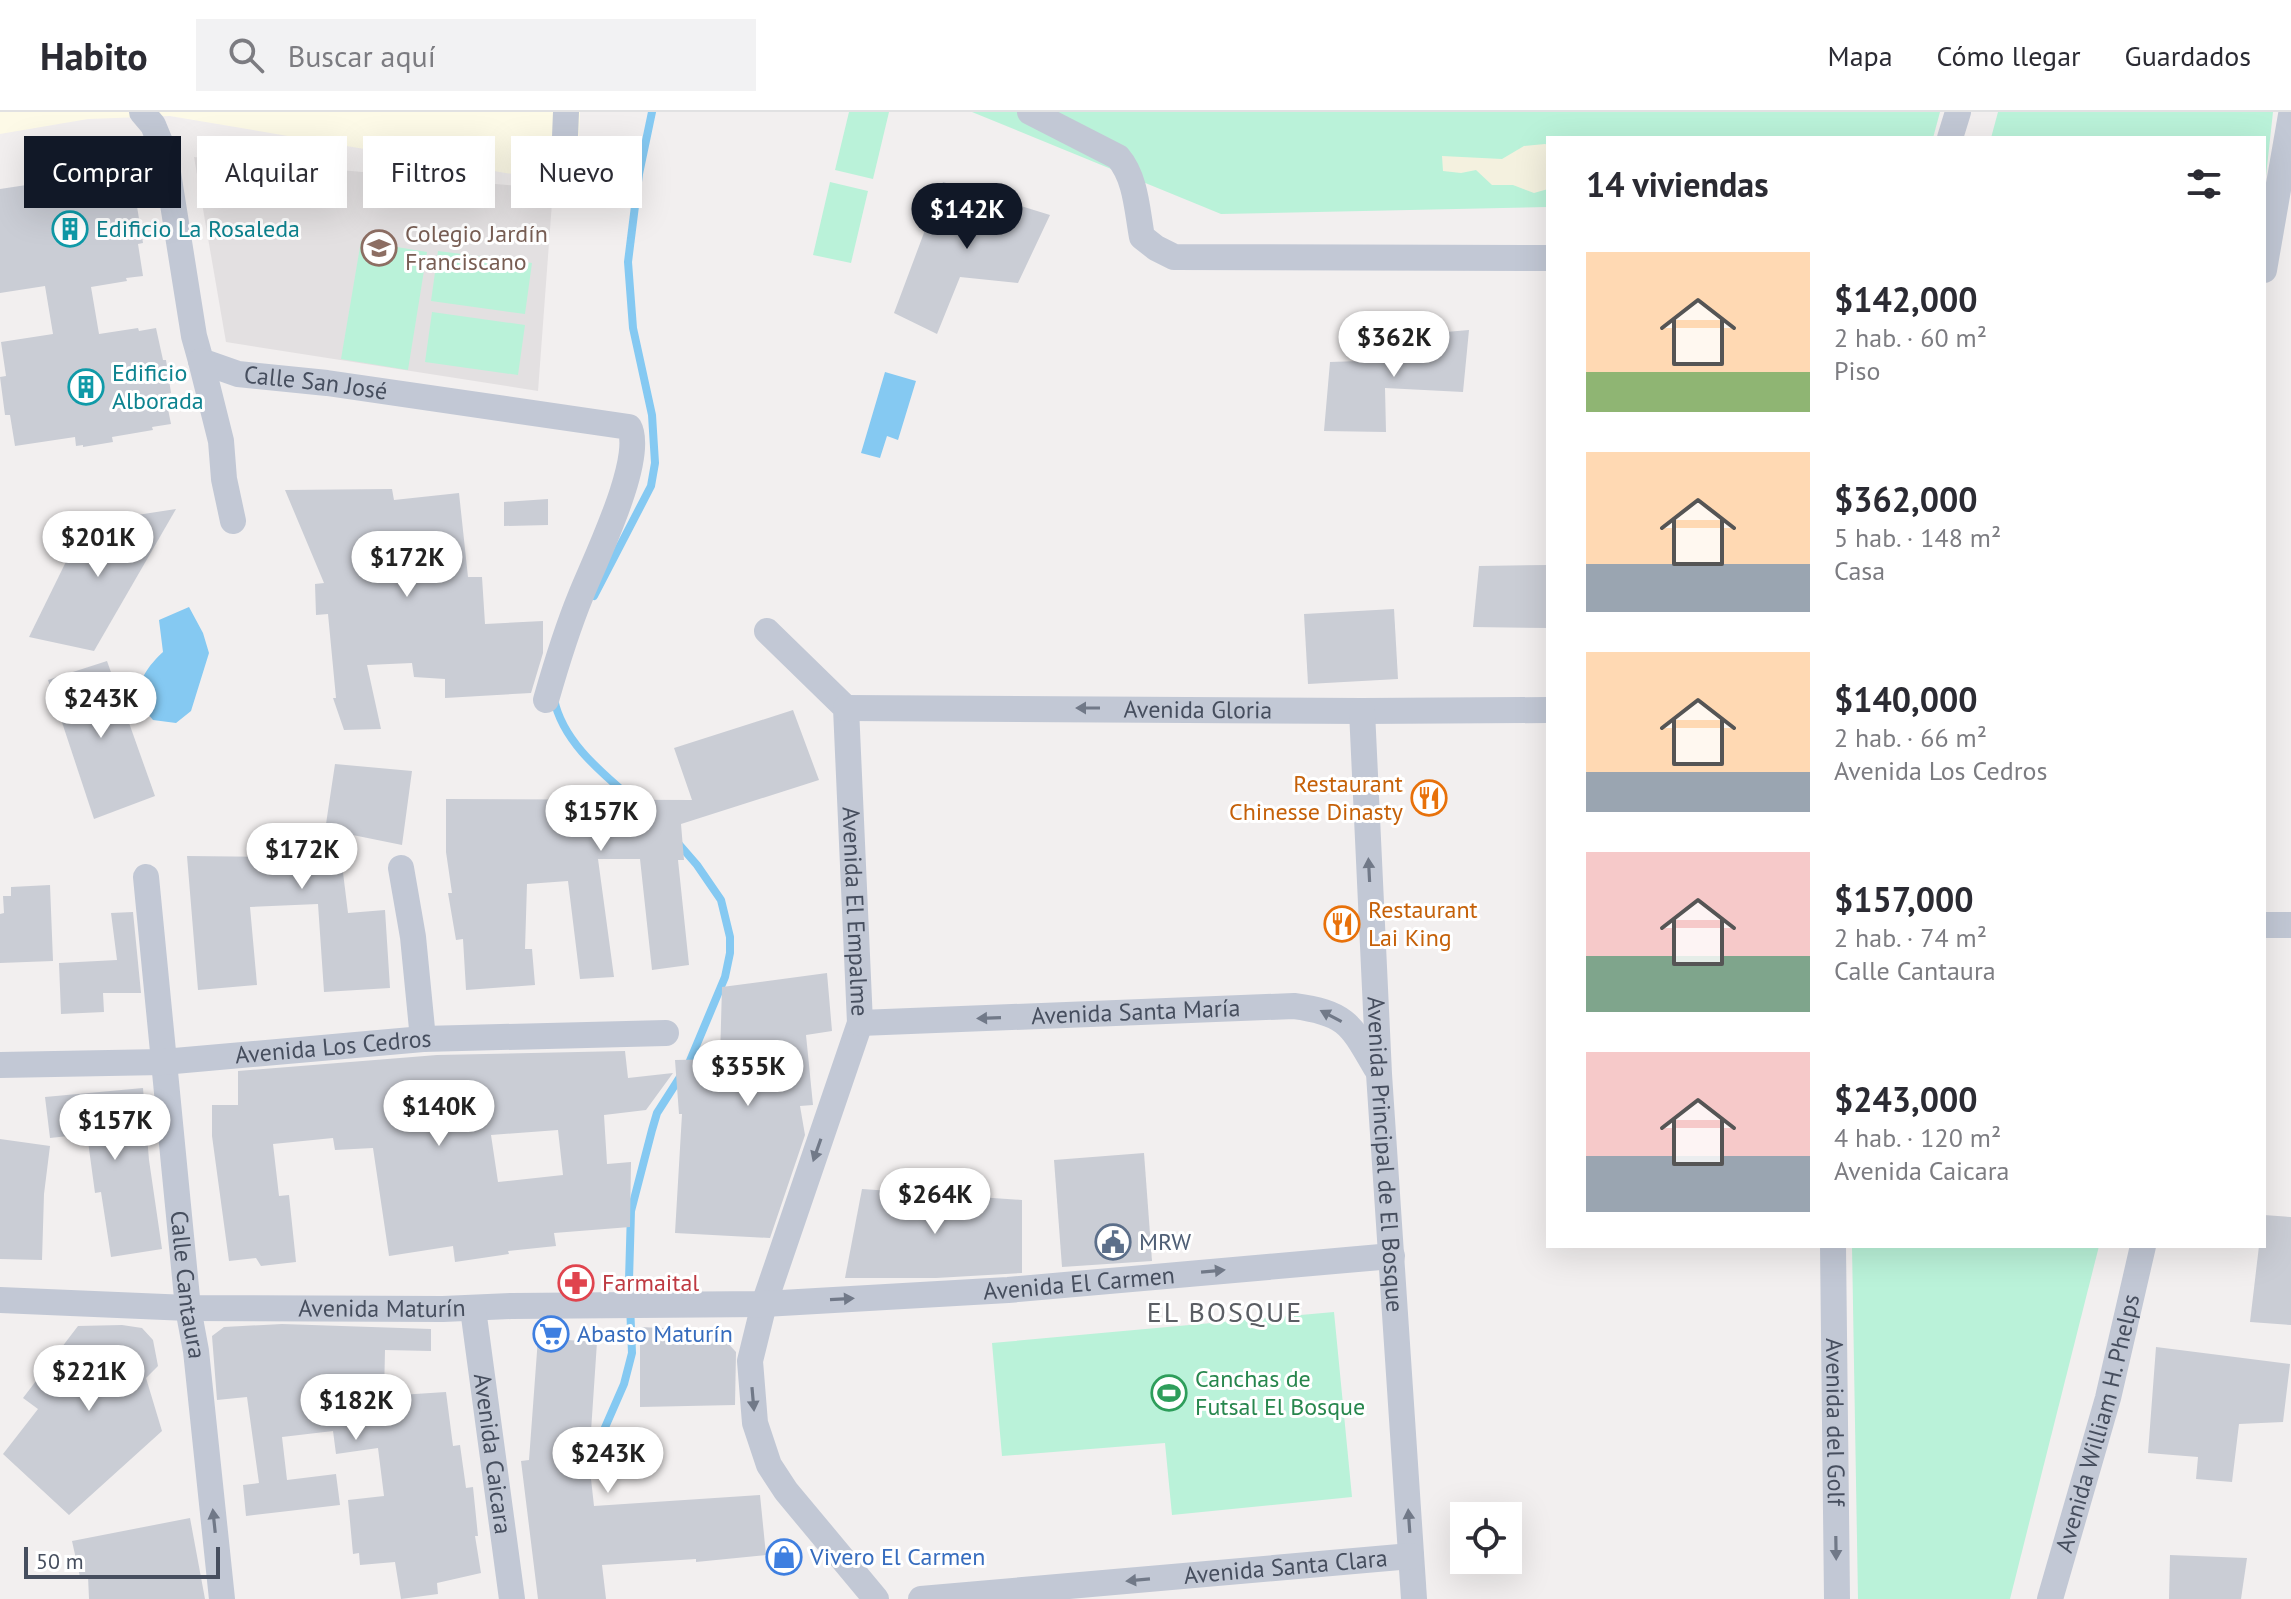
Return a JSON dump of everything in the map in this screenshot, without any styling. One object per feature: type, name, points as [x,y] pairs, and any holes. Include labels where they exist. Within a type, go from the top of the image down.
[{"type":"street","points":[[142,112],[153,125],[165,154],[194,336],[221,441],[224,479],[233,521]]},
{"type":"street","points":[[1030,112],[1118,157],[1132,181],[1142,237],[1174,257],[1546,258]]},
{"type":"street","points":[[1951,136],[1958,112]]},
{"type":"street","points":[[2266,259],[2291,115]]},
{"type":"street","name":"Calle San José","points":[[201,361],[238,374],[327,383],[629,427],[634,436],[625,485],[580,596],[546,700]]},
{"type":"street","points":[[767,631],[846,708]]},
{"type":"street","name":"Avenida Gloria","points":[[846,708],[1546,710]]},
{"type":"street","name":"Avenida El Empalme","points":[[846,708],[860,1023],[764,1304],[750,1361],[755,1423],[769,1465],[786,1491],[876,1599]]},
{"type":"street","name":"Avenida Principal de El Bosque","points":[[1362,711],[1379,1074],[1414,1599]]},
{"type":"street","points":[[401,868],[413,937],[423,1039]]},
{"type":"street","name":"Calle Cantaura","points":[[146,877],[188,1308],[196,1351],[222,1599]]},
{"type":"street","points":[[2266,925],[2291,925]]},
{"type":"street","name":"Avenida Santa María","points":[[860,1023],[1294,1006],[1325,1010],[1353,1029],[1379,1074]]},
{"type":"street","name":"Avenida Los Cedros","points":[[0,1065],[163,1062],[423,1039],[666,1033]]},
{"type":"street","name":"Avenida del Golf","points":[[1833,1248],[1837,1599]]},
{"type":"street","name":"Avenida William H. Phelps","points":[[2050,1599],[2108,1398],[2143,1248]]},
{"type":"street","name":"Avenida El Carmen","points":[[764,1304],[1008,1290],[1392,1256]]},
{"type":"street","name":"Avenida Maturín","points":[[0,1300],[188,1308],[473,1309],[764,1304]]},
{"type":"street","name":"Avenida Caicara","points":[[473,1309],[512,1599]]},
{"type":"street","name":"Avenida Santa Clara","points":[[921,1599],[1411,1556]]},
{"type":"shaded area","points":[[0,112],[580,112],[579,136],[511,136],[511,174],[495,171],[495,136],[363,136],[363,149],[347,146],[347,136],[288,136],[170,116],[88,119],[0,134]]},
{"type":"shaded area","name":"Colegio Jardín Franciscano","points":[[347,171],[363,172],[363,208],[495,208],[495,184],[511,185],[511,208],[552,208],[538,391],[226,342],[203,208],[347,208]]},
{"type":"green space","points":[[849,112],[889,112],[873,179],[835,170]]},
{"type":"green space","points":[[972,112],[1940,112],[1934,136],[1546,136],[1546,207],[1221,214]]},
{"type":"green space","points":[[1998,112],[2273,112],[2266,176],[2266,136],[1992,136]]},
{"type":"green space","points":[[830,182],[868,191],[851,263],[813,255]]},
{"type":"green space","points":[[361,241],[427,252],[408,370],[341,359]]},
{"type":"green space","points":[[438,251],[532,263],[525,314],[431,301]]},
{"type":"green space","points":[[432,312],[525,325],[518,375],[425,362]]},
{"type":"green space","points":[[1852,1248],[2098,1248],[2010,1599],[1858,1599]]},
{"type":"green space","name":"Canchas de Futsal El Bosque","points":[[1334,1312],[1352,1497],[1172,1515],[1165,1443],[1002,1456],[992,1343]]},
{"type":"sand","points":[[1546,144],[1546,190],[1534,193],[1513,185],[1492,185],[1476,170],[1461,173],[1443,171],[1442,156],[1502,159],[1524,146]]},
{"type":"water","points":[[885,372],[916,381],[898,440],[887,436],[880,458],[861,453]]},
{"type":"water","points":[[189,607],[203,633],[209,653],[191,711],[176,723],[153,720],[141,704],[139,689],[148,668],[163,652],[159,620]]},
{"type":"building","points":[[943,182],[1050,215],[1018,283],[960,277],[937,334],[894,313]]},
{"type":"building","points":[[24,185],[24,208],[137,208],[143,243],[138,244],[143,276],[91,287],[99,334],[156,328],[163,360],[166,360],[171,393],[165,394],[171,424],[112,437],[113,442],[83,447],[76,446],[75,437],[15,446],[10,415],[5,415],[0,377],[6,376],[1,342],[53,334],[45,286],[0,293],[0,189]]},
{"type":"building","points":[[1469,330],[1463,392],[1385,388],[1386,432],[1324,431],[1330,362],[1389,360],[1388,337]]},
{"type":"building","points":[[392,489],[394,500],[459,493],[468,577],[482,577],[485,624],[543,621],[543,653],[531,693],[445,698],[445,679],[414,677],[412,663],[367,665],[381,729],[344,730],[333,698],[336,698],[328,614],[316,615],[315,584],[324,583],[285,490]]},
{"type":"building","points":[[548,499],[548,525],[504,526],[504,502]]},
{"type":"building","points":[[176,509],[94,651],[29,637],[85,523]]},
{"type":"building","points":[[1546,565],[1546,628],[1473,627],[1479,566]]},
{"type":"building","points":[[1394,609],[1398,679],[1308,684],[1304,614]]},
{"type":"building","points":[[107,661],[155,796],[94,819],[48,680]]},
{"type":"building","points":[[793,710],[819,780],[681,824],[684,860],[678,860],[689,965],[652,970],[640,859],[598,859],[614,977],[580,979],[568,881],[527,884],[525,949],[532,949],[535,985],[466,990],[463,939],[456,940],[448,893],[452,893],[446,852],[446,799],[692,800],[674,748]]},
{"type":"building","points":[[335,764],[412,771],[402,845],[338,832],[348,913],[385,910],[390,988],[324,992],[318,904],[250,907],[257,985],[198,990],[187,856],[268,857],[320,864]]},
{"type":"building","points":[[50,885],[53,961],[0,963],[3,896],[11,896],[11,887]]},
{"type":"building","points":[[133,912],[141,993],[103,993],[104,1012],[61,1014],[59,963],[117,960],[111,913]]},
{"type":"building","points":[[827,973],[832,1031],[806,1035],[813,1105],[800,1106],[805,1135],[770,1238],[675,1233],[682,1114],[679,1114],[675,1060],[720,1059],[722,987]]},
{"type":"building","points":[[625,1051],[628,1078],[673,1073],[646,1110],[604,1115],[607,1164],[631,1162],[630,1227],[554,1233],[556,1246],[508,1251],[509,1254],[455,1262],[453,1246],[389,1256],[373,1148],[335,1150],[333,1138],[273,1144],[279,1196],[289,1195],[296,1262],[261,1266],[256,1258],[229,1261],[212,1136],[212,1105],[238,1105],[238,1071],[437,1055]],"holes":[[[558,1130],[563,1175],[498,1182],[491,1135]]]},
{"type":"building","points":[[143,1088],[149,1160],[162,1249],[111,1257],[101,1192],[95,1193],[87,1134],[50,1138],[45,1097]]},
{"type":"building","points":[[0,1139],[50,1146],[44,1194],[42,1260],[0,1259]]},
{"type":"building","points":[[1144,1153],[1152,1261],[1062,1267],[1054,1160]]},
{"type":"building","points":[[862,1189],[1022,1200],[1022,1273],[936,1278],[845,1278]]},
{"type":"building","points":[[2266,1215],[2291,1217],[2291,1325],[2250,1322],[2259,1248],[2266,1248]]},
{"type":"building","points":[[282,1324],[431,1329],[431,1351],[385,1350],[384,1396],[446,1392],[453,1446],[460,1445],[466,1488],[473,1487],[478,1536],[475,1536],[481,1573],[437,1583],[438,1594],[401,1599],[395,1562],[360,1565],[359,1553],[353,1554],[348,1500],[384,1496],[378,1448],[336,1454],[333,1431],[282,1437],[287,1480],[336,1474],[340,1505],[246,1516],[243,1485],[259,1483],[247,1397],[217,1400],[212,1336],[224,1327]]},
{"type":"building","points":[[78,1326],[142,1328],[153,1340],[158,1366],[146,1378],[162,1431],[69,1515],[3,1454],[38,1409],[23,1398]]},
{"type":"building","points":[[640,1327],[704,1330],[724,1339],[736,1352],[735,1405],[640,1407]]},
{"type":"building","points":[[538,1338],[597,1342],[589,1461],[594,1506],[760,1495],[766,1555],[696,1562],[696,1559],[602,1565],[606,1599],[538,1599],[521,1461],[529,1460]]},
{"type":"building","points":[[2156,1347],[2290,1364],[2283,1422],[2239,1424],[2232,1482],[2196,1479],[2198,1457],[2148,1453]]},
{"type":"building","points":[[190,1518],[205,1599],[89,1599],[88,1576],[80,1577],[72,1541]]},
{"type":"building","points":[[2170,1555],[2247,1558],[2241,1599],[2169,1599]]},
{"type":"waterway","points":[[594,596],[651,486],[655,463],[652,415],[633,328],[628,262],[639,174],[652,112]]},
{"type":"waterway","points":[[554,699],[566,730],[576,745],[639,805]]},
{"type":"waterway","points":[[586,1471],[624,1384],[632,1353],[629,1280],[631,1211],[652,1130],[657,1113],[689,1063],[725,977],[730,953],[730,937],[721,900],[677,842]]},
{"type":"place","name":"Edificio La Rosaleda","points":[[70,229]]},
{"type":"place","name":"Colegio Jardín Franciscano","points":[[379,248]]},
{"type":"place","name":"Edificio Alborada","points":[[86,387]]},
{"type":"place","name":"Restaurant Chinesse Dinasty","points":[[1429,798]]},
{"type":"place","name":"Restaurant Lai King","points":[[1342,924]]},
{"type":"place","name":"MRW","points":[[1113,1242]]},
{"type":"place","name":"Farmaital","points":[[576,1283]]},
{"type":"place","name":"Abasto Maturín","points":[[551,1334]]},
{"type":"place","name":"Canchas de Futsal El Bosque","points":[[1169,1393]]},
{"type":"place","name":"Vivero El Carmen","points":[[784,1557]]},
{"type":"district","name":"EL BOSQUE","points":[[1225,1312]]}]
